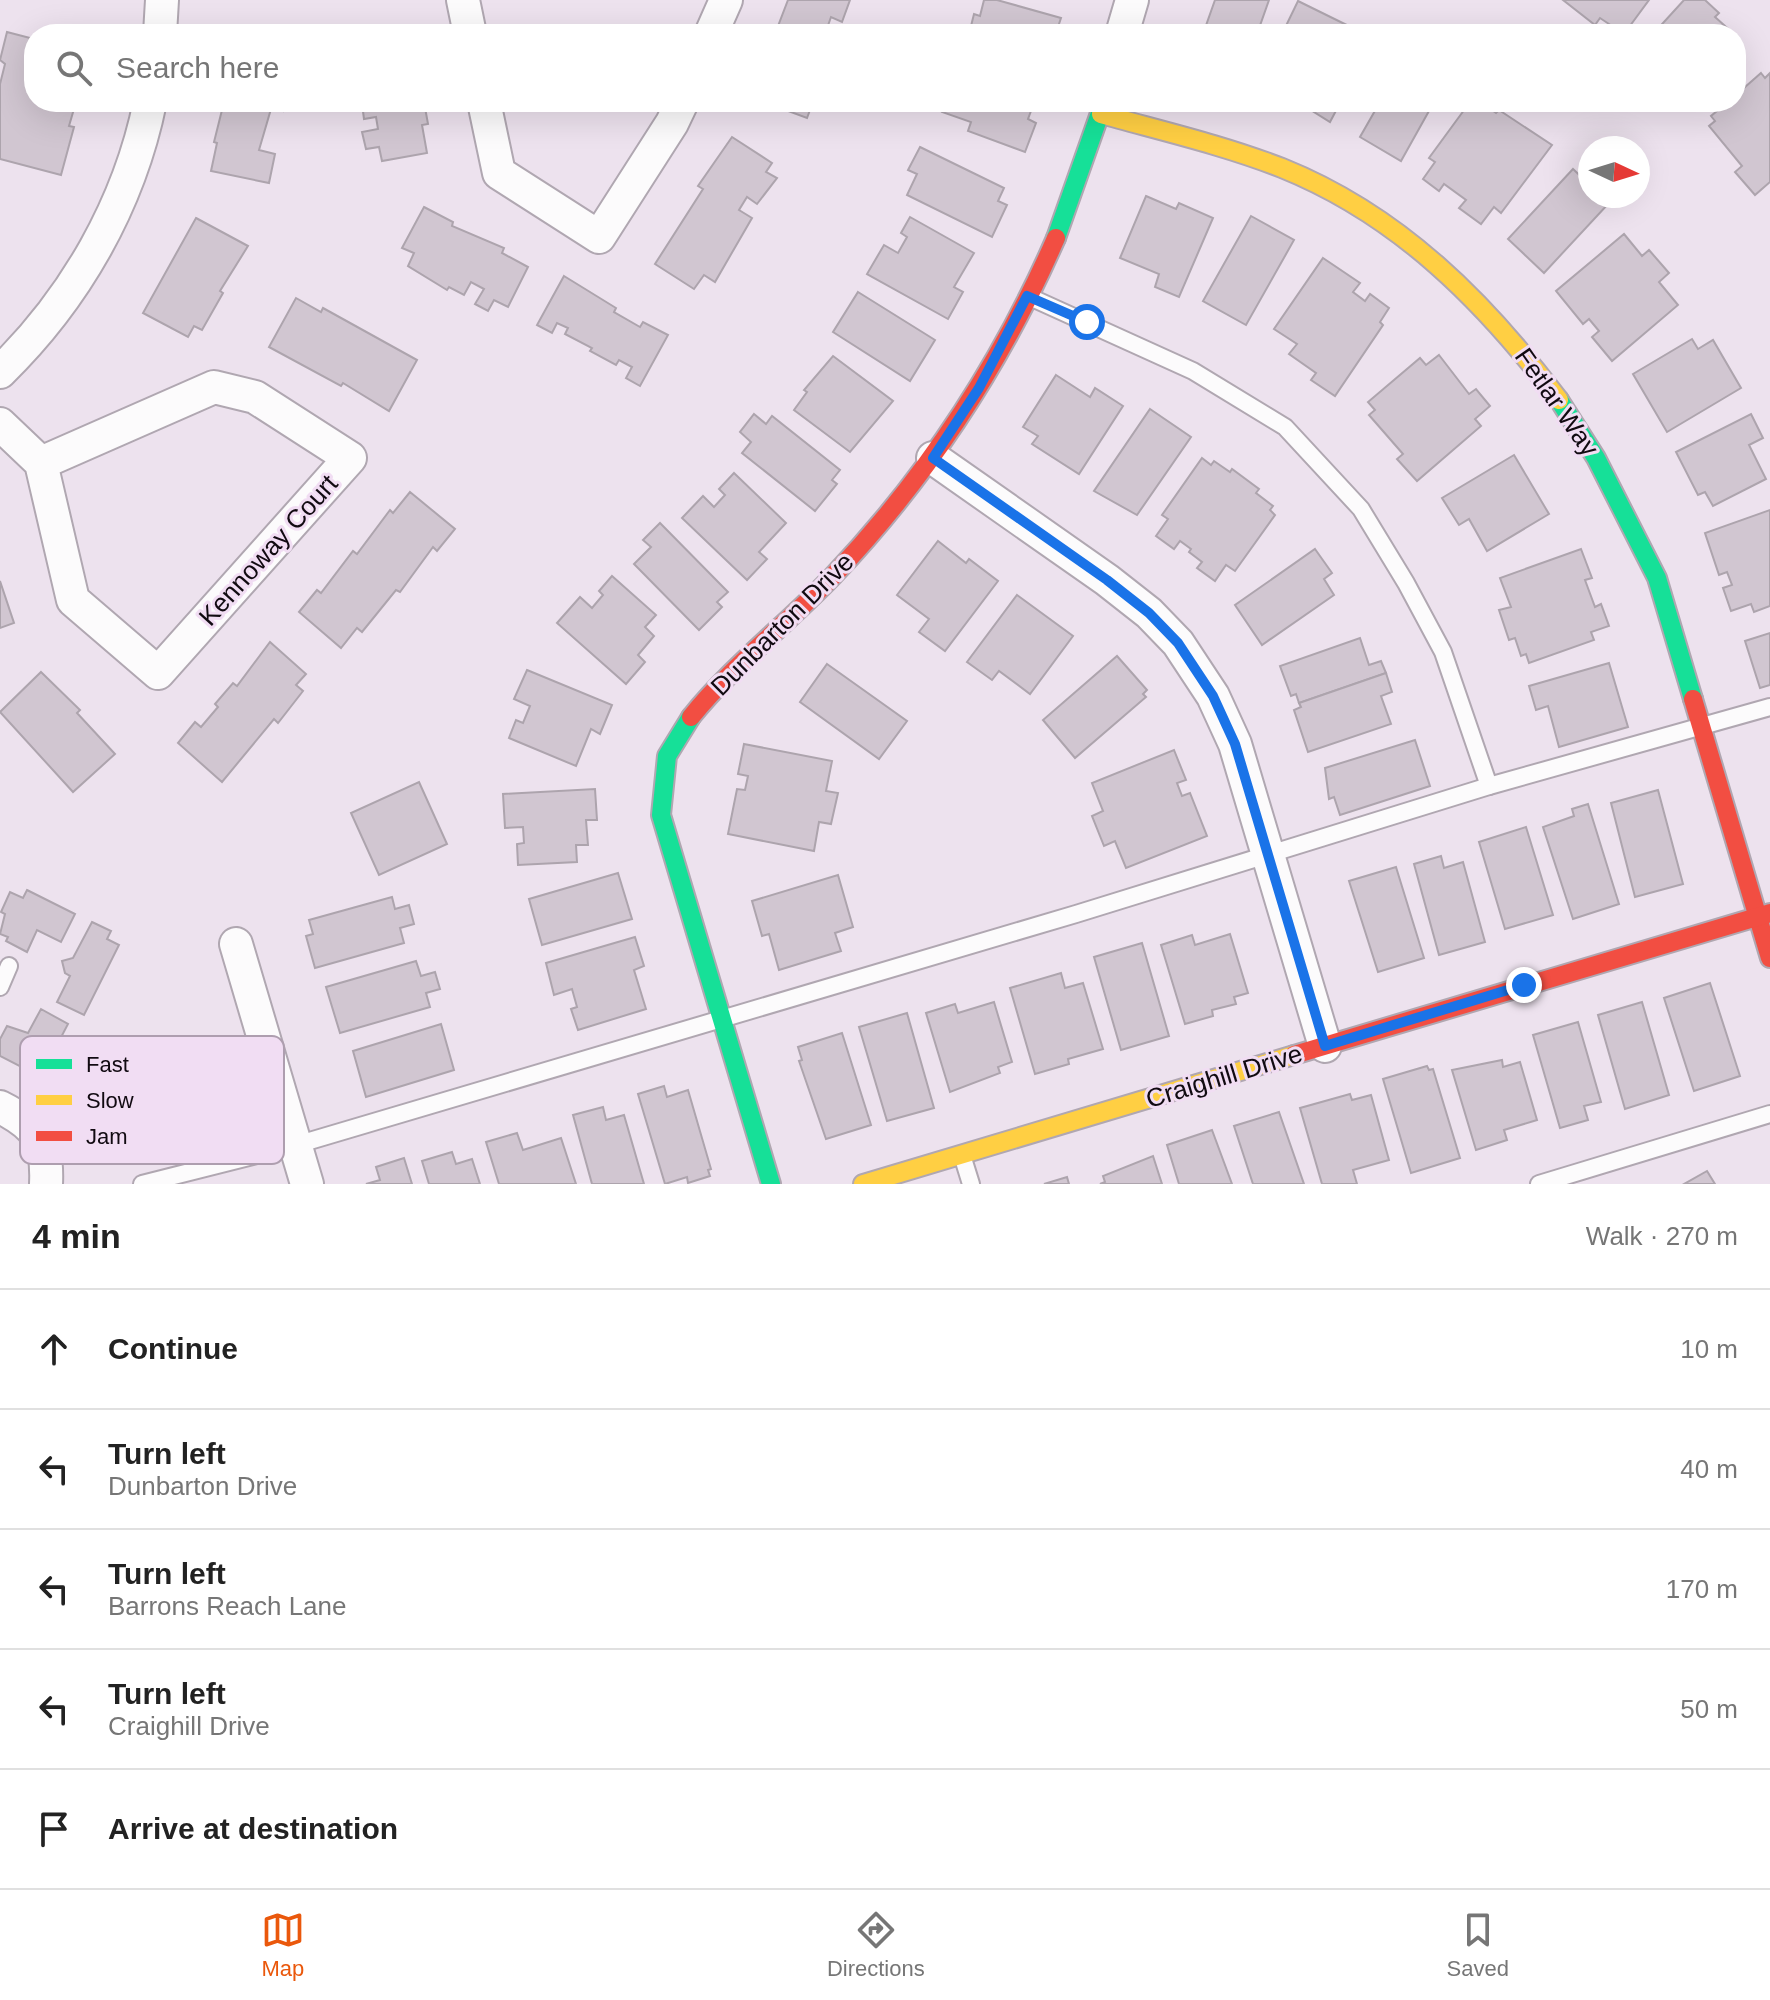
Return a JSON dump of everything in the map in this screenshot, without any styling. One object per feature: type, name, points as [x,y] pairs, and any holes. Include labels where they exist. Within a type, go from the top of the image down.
[{"type":"street","points":[[161,24],[162,0]]},
{"type":"street","points":[[463,0],[468,24]]},
{"type":"street","points":[[715,24],[726,0]]},
{"type":"street","points":[[1125,24],[1132,0]]},
{"type":"street","points":[[0,372],[37,336],[90,263],[142,140],[148,112]]},
{"type":"street","points":[[486,112],[499,173],[599,237],[677,112]]},
{"type":"street","name":"Dunbarton Drive","points":[[771,1184],[661,815],[661,785],[669,750],[692,714],[802,608],[877,526],[933,458],[979,388],[1027,296],[1064,216],[1102,112]]},
{"type":"street","name":"Fetlar Way","points":[[1115,112],[1266,161],[1311,180],[1365,210],[1405,238],[1502,328],[1549,384],[1590,445],[1633,523],[1657,578],[1764,915],[1770,958]]},
{"type":"street","name":"Kennoway Court","points":[[214,387],[255,397],[350,458],[158,673],[73,600],[57,545],[41,463],[214,387]]},
{"type":"street","points":[[0,424],[41,463]]},
{"type":"street","points":[[933,458],[1107,580],[1149,613],[1178,643],[1213,696],[1235,744],[1325,1046]]},
{"type":"street","name":"Craighill Drive","points":[[863,1184],[1764,915]]},
{"type":"street","points":[[236,944],[263,1036]]},
{"type":"street","points":[[284,1105],[307,1184]]},
{"type":"street","points":[[0,1107],[20,1118]]},
{"type":"street","points":[[44,1164],[46,1184]]},
{"type":"lane","points":[[1027,296],[1193,371],[1285,427],[1361,509],[1406,583],[1443,652],[1489,786]]},
{"type":"lane","points":[[284,1148],[1269,855],[1489,786],[1770,707]]},
{"type":"lane","points":[[0,987],[9,966]]},
{"type":"lane","points":[[1539,1184],[1770,1114]]},
{"type":"lane","points":[[962,1155],[971,1184]]},
{"type":"lane","points":[[142,1184],[221,1164]]},
{"type":"building","points":[[788,0],[850,0],[842,22],[831,17],[829,24],[779,24]]},
{"type":"building","points":[[984,0],[997,0],[1061,18],[1059,24],[972,24],[974,14],[980,16]]},
{"type":"building","points":[[1215,0],[1269,0],[1261,24],[1207,24]]},
{"type":"building","points":[[1563,0],[1649,0],[1631,24],[1609,24],[1600,18],[1594,24]]},
{"type":"building","points":[[1684,0],[1705,0],[1719,13],[1715,17],[1723,24],[1662,24]]},
{"type":"building","points":[[1298,1],[1345,24],[1287,24]]},
{"type":"building","points":[[7,32],[24,36],[24,112],[73,112],[69,126],[74,127],[61,175],[0,159],[0,84],[5,64],[0,60]]},
{"type":"building","points":[[1761,73],[1765,78],[1770,73],[1770,182],[1755,195],[1735,172],[1742,166],[1709,126],[1715,121],[1711,116],[1716,112],[1746,112],[1746,86]]},
{"type":"building","points":[[222,112],[270,112],[259,150],[275,154],[269,183],[211,171],[217,143],[214,142]]},
{"type":"building","points":[[363,112],[426,112],[428,124],[422,125],[427,153],[382,161],[379,147],[366,149],[362,132],[378,129],[376,117],[364,119]]},
{"type":"building","points":[[791,112],[809,112],[807,118]]},
{"type":"building","points":[[942,112],[1031,112],[1028,119],[1036,123],[1025,152],[968,131],[971,122]]},
{"type":"building","points":[[1314,112],[1335,112],[1330,122]]},
{"type":"building","points":[[1374,112],[1428,112],[1401,161],[1360,137]]},
{"type":"building","points":[[1463,112],[1502,112],[1552,145],[1501,213],[1494,207],[1481,224],[1459,208],[1466,200],[1444,184],[1439,191],[1423,179],[1435,162],[1429,158]]},
{"type":"building","points":[[732,137],[772,163],[766,172],[777,178],[757,204],[747,197],[739,210],[752,218],[715,282],[704,275],[694,289],[655,264],[703,189],[698,186]]},
{"type":"building","points":[[920,147],[1004,188],[998,201],[1007,205],[992,237],[907,195],[917,174],[908,170]]},
{"type":"building","points":[[1573,169],[1578,174],[1578,208],[1604,208],[1544,273],[1508,239]]},
{"type":"building","points":[[1146,196],[1176,209],[1179,203],[1213,218],[1179,297],[1155,287],[1159,274],[1120,258]]},
{"type":"building","points":[[424,207],[453,222],[452,226],[504,248],[502,253],[528,267],[508,307],[494,300],[488,311],[475,304],[484,289],[471,282],[464,295],[449,287],[447,290],[408,266],[414,253],[402,248]]},
{"type":"building","points":[[1251,216],[1294,240],[1246,325],[1203,301]]},
{"type":"building","points":[[910,217],[974,253],[954,287],[963,292],[948,319],[867,274],[884,245],[898,253],[907,237],[901,233]]},
{"type":"building","points":[[196,218],[248,246],[220,291],[223,293],[202,330],[194,326],[188,337],[143,313]]},
{"type":"building","points":[[1624,234],[1642,256],[1649,250],[1669,273],[1659,282],[1678,305],[1612,361],[1592,337],[1599,331],[1589,319],[1583,324],[1556,291]]},
{"type":"building","points":[[1323,258],[1360,283],[1353,292],[1365,301],[1370,294],[1389,308],[1380,322],[1383,325],[1335,396],[1311,380],[1316,373],[1289,354],[1297,344],[1274,329]]},
{"type":"building","points":[[564,276],[616,308],[614,312],[640,327],[643,322],[668,335],[640,386],[626,378],[632,367],[619,360],[616,365],[590,351],[592,348],[565,334],[568,328],[557,323],[552,333],[537,325]]},
{"type":"building","points":[[858,292],[935,340],[910,381],[833,332]]},
{"type":"building","points":[[296,298],[321,312],[323,308],[417,360],[389,411],[343,383],[341,386],[269,347]]},
{"type":"building","points":[[1692,339],[1698,349],[1713,340],[1741,388],[1667,432],[1633,374]]},
{"type":"building","points":[[1439,355],[1469,394],[1476,389],[1490,406],[1475,419],[1481,426],[1417,481],[1397,459],[1403,454],[1369,415],[1375,410],[1368,402],[1420,358],[1426,365]]},
{"type":"building","points":[[833,356],[893,401],[850,452],[794,410],[807,392],[804,390]]},
{"type":"building","points":[[1056,375],[1090,397],[1095,388],[1123,406],[1079,474],[1032,444],[1038,436],[1023,427]]},
{"type":"building","points":[[1150,409],[1191,437],[1137,515],[1094,491]]},
{"type":"building","points":[[754,414],[766,424],[772,416],[840,470],[832,480],[837,484],[815,511],[742,453],[751,442],[740,432]]},
{"type":"building","points":[[1751,414],[1763,438],[1749,445],[1766,479],[1713,506],[1705,492],[1698,495],[1676,452]]},
{"type":"building","points":[[1514,455],[1549,514],[1487,551],[1469,519],[1459,525],[1442,498]]},
{"type":"building","points":[[1202,458],[1211,465],[1214,461],[1230,472],[1232,469],[1259,489],[1256,493],[1273,506],[1270,510],[1275,515],[1235,571],[1226,565],[1215,581],[1197,568],[1202,562],[1189,552],[1191,549],[1180,541],[1174,549],[1156,536],[1168,519],[1162,515]]},
{"type":"building","points":[[734,473],[786,523],[759,552],[767,559],[747,580],[682,518],[703,496],[714,507],[725,495],[719,489]]},
{"type":"building","points":[[410,492],[455,529],[437,551],[433,547],[400,592],[396,590],[362,632],[357,628],[341,648],[299,612],[317,590],[321,593],[353,551],[357,554],[390,510],[393,513]]},
{"type":"building","points":[[1770,510],[1770,606],[1754,612],[1751,604],[1731,611],[1723,588],[1732,585],[1727,572],[1719,575],[1705,533]]},
{"type":"building","points":[[660,523],[728,592],[717,602],[722,607],[699,630],[634,564],[651,547],[643,540]]},
{"type":"building","points":[[938,541],[966,563],[969,559],[998,581],[945,651],[919,632],[929,619],[897,595]]},
{"type":"building","points":[[1315,549],[1332,573],[1324,579],[1334,595],[1262,645],[1235,605]]},
{"type":"building","points":[[1581,549],[1592,578],[1585,580],[1595,607],[1601,604],[1609,626],[1591,632],[1594,640],[1529,663],[1526,654],[1521,656],[1515,638],[1509,640],[1499,610],[1511,607],[1500,578]]},
{"type":"building","points":[[612,576],[656,615],[645,627],[654,636],[638,655],[645,662],[626,684],[557,623],[580,597],[592,608],[603,595],[599,591]]},
{"type":"building","points":[[0,581],[14,623],[0,628]]},
{"type":"building","points":[[1017,595],[1073,636],[1030,694],[999,671],[992,680],[967,662]]},
{"type":"building","points":[[1770,633],[1770,685],[1760,688],[1745,641]]},
{"type":"building","points":[[1360,638],[1369,665],[1381,661],[1386,673],[1299,703],[1296,694],[1291,696],[1280,666]]},
{"type":"building","points":[[270,642],[306,674],[296,685],[303,691],[278,723],[274,719],[222,782],[178,743],[195,722],[201,727],[218,707],[215,704],[233,683],[237,686]]},
{"type":"building","points":[[1117,656],[1147,690],[1143,694],[1146,697],[1075,758],[1043,720]]},
{"type":"building","points":[[1609,663],[1628,727],[1559,747],[1548,706],[1536,710],[1529,686]]},
{"type":"building","points":[[827,664],[907,721],[879,759],[800,702]]},
{"type":"building","points":[[527,670],[612,705],[600,734],[591,729],[576,766],[509,738],[516,720],[523,723],[530,706],[514,699]]},
{"type":"building","points":[[41,672],[80,710],[77,713],[115,754],[73,792],[0,712]]},
{"type":"building","points":[[1386,673],[1392,692],[1381,696],[1391,724],[1308,752],[1294,710],[1301,707],[1299,703]]},
{"type":"building","points":[[1415,740],[1430,786],[1340,815],[1334,797],[1329,799],[1325,768]]},
{"type":"building","points":[[744,744],[832,761],[826,791],[838,793],[831,824],[819,822],[814,851],[728,834],[737,789],[745,790],[748,776],[738,774]]},
{"type":"building","points":[[1174,750],[1186,780],[1177,783],[1182,796],[1190,793],[1207,836],[1126,868],[1115,841],[1104,846],[1092,816],[1103,811],[1092,783]]},
{"type":"building","points":[[419,782],[447,844],[379,875],[351,813]]},
{"type":"building","points":[[595,789],[597,820],[586,820],[588,845],[576,845],[577,862],[518,865],[517,844],[524,843],[523,827],[505,828],[503,794]]},
{"type":"building","points":[[1658,790],[1683,884],[1635,897],[1611,803]]},
{"type":"building","points":[[1588,804],[1619,904],[1573,919],[1543,827],[1574,816],[1572,809]]},
{"type":"building","points":[[1526,827],[1553,915],[1505,929],[1479,842]]},
{"type":"building","points":[[1441,856],[1444,868],[1463,862],[1485,942],[1439,955],[1414,864]]},
{"type":"building","points":[[1396,867],[1424,958],[1378,972],[1349,881]]},
{"type":"building","points":[[618,873],[632,919],[542,945],[529,899]]},
{"type":"building","points":[[838,875],[853,927],[835,933],[841,951],[779,970],[769,934],[762,936],[752,901]]},
{"type":"building","points":[[27,890],[75,914],[61,942],[37,930],[27,952],[6,941],[8,937],[0,934],[5,914],[1,912],[10,892],[23,898]]},
{"type":"building","points":[[392,897],[395,909],[409,905],[414,924],[400,928],[404,943],[315,968],[306,936],[313,934],[309,920]]},
{"type":"building","points":[[92,922],[111,931],[107,939],[119,945],[84,1015],[57,1002],[70,976],[65,973],[62,961],[73,958]]},
{"type":"building","points":[[1230,934],[1248,993],[1234,997],[1236,1004],[1212,1010],[1213,1016],[1185,1024],[1161,945],[1192,935],[1195,945]]},
{"type":"building","points":[[635,937],[644,966],[634,970],[646,1009],[578,1030],[571,1009],[577,1007],[572,989],[554,995],[546,963]]},
{"type":"building","points":[[1142,943],[1169,1036],[1121,1050],[1094,957]]},
{"type":"building","points":[[416,961],[421,976],[435,972],[440,989],[426,993],[430,1007],[340,1033],[326,987]]},
{"type":"building","points":[[1061,973],[1065,988],[1083,983],[1103,1049],[1068,1059],[1069,1064],[1035,1074],[1010,988]]},
{"type":"building","points":[[1710,983],[1740,1076],[1694,1091],[1664,998]]},
{"type":"building","points":[[994,1002],[1012,1062],[998,1067],[1000,1073],[950,1092],[926,1013],[955,1004],[958,1013]]},
{"type":"building","points":[[1642,1002],[1669,1095],[1625,1109],[1598,1015]]},
{"type":"building","points":[[41,1009],[68,1024],[62,1036],[20,1036],[20,1066],[0,1056],[0,1039],[7,1026],[28,1033]]},
{"type":"building","points":[[907,1013],[934,1108],[887,1121],[859,1027]]},
{"type":"building","points":[[1578,1022],[1601,1102],[1584,1106],[1588,1120],[1560,1128],[1533,1035]]},
{"type":"building","points":[[441,1024],[454,1070],[366,1097],[353,1051]]},
{"type":"building","points":[[842,1033],[871,1125],[826,1139],[799,1061],[802,1060],[798,1047]]},
{"type":"building","points":[[1502,1060],[1503,1067],[1520,1062],[1537,1120],[1504,1130],[1507,1140],[1476,1150],[1452,1070]]},
{"type":"building","points":[[1427,1066],[1429,1070],[1433,1069],[1460,1158],[1411,1173],[1383,1079]]},
{"type":"building","points":[[664,1086],[667,1097],[688,1090],[711,1169],[708,1170],[710,1176],[688,1183],[687,1177],[665,1184],[638,1094]]},
{"type":"building","points":[[1350,1094],[1352,1100],[1371,1095],[1389,1160],[1353,1170],[1357,1184],[1322,1184],[1300,1108]]},
{"type":"building","points":[[603,1107],[606,1120],[624,1115],[644,1184],[592,1184],[573,1115]]},
{"type":"building","points":[[1279,1112],[1304,1184],[1253,1184],[1234,1126]]},
{"type":"building","points":[[1212,1130],[1232,1184],[1179,1184],[1167,1145]]},
{"type":"building","points":[[517,1133],[523,1150],[561,1138],[576,1184],[499,1184],[486,1142]]},
{"type":"building","points":[[452,1152],[456,1164],[472,1159],[480,1184],[429,1184],[422,1161]]},
{"type":"building","points":[[1153,1156],[1162,1184],[1100,1184],[1105,1182],[1103,1176]]},
{"type":"building","points":[[404,1158],[412,1184],[366,1184],[380,1180],[376,1167]]},
{"type":"building","points":[[1707,1171],[1715,1184],[1684,1184]]},
{"type":"building","points":[[1067,1177],[1069,1184],[1044,1184]]},
{"type":"traffic: fast","points":[[1056,238],[1100,112]]},
{"type":"traffic: fast","points":[[1559,400],[1596,458],[1657,578],[1693,699]]},
{"type":"traffic: fast","points":[[691,717],[667,756],[661,815],[771,1184]]},
{"type":"traffic: slow","points":[[1101,114],[1282,168],[1364,210],[1402,236],[1470,296],[1559,400]]},
{"type":"traffic: slow","points":[[863,1184],[1294,1055]]},
{"type":"traffic: jam","points":[[691,717],[724,680],[816,594],[900,499],[986,374],[1056,238]]},
{"type":"traffic: jam","points":[[1693,699],[1770,958]]},
{"type":"traffic: jam","points":[[1294,1055],[1770,913]]},
{"type":"route","points":[[1087,322],[1027,296],[979,388],[933,458],[1107,580],[1149,613],[1178,643],[1213,696],[1235,744],[1325,1046],[1524,985]]}]
